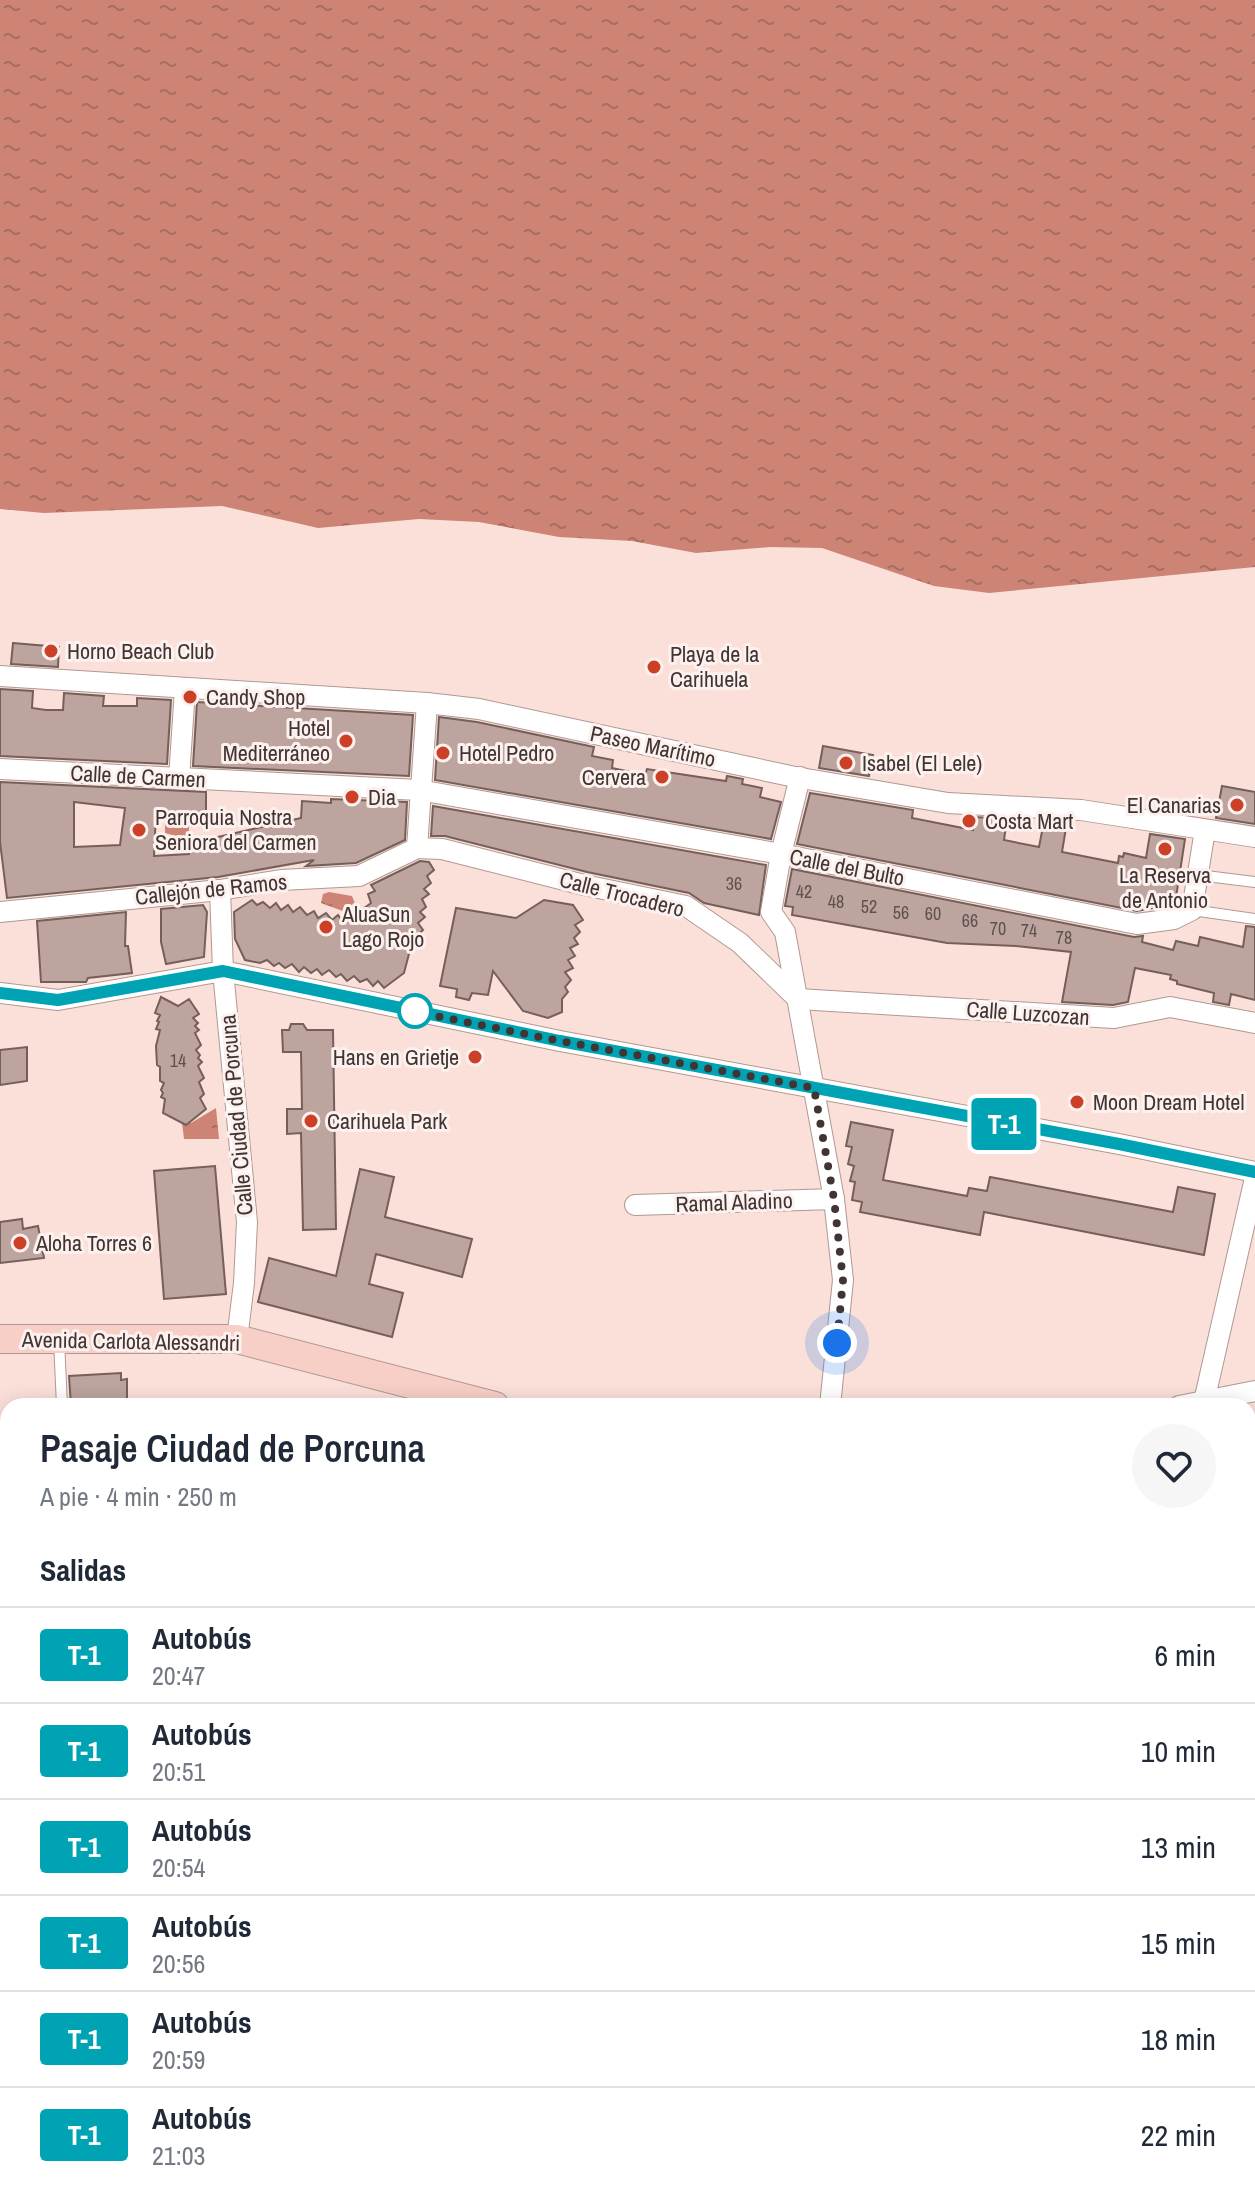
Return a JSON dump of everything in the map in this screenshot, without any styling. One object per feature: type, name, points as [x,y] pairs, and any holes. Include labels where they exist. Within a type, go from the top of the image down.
[{"type":"main road","name":"Avenida Carlota Alessandri","points":[[0,1339],[237,1339],[464,1398]]},
{"type":"street","name":"Paseo Marítimo","points":[[0,676],[427,703],[479,709],[800,777],[948,803],[1081,810],[1255,837]]},
{"type":"street","points":[[179,778],[185,689]]},
{"type":"street","points":[[417,848],[427,703]]},
{"type":"street","name":"Calle de Carmen","points":[[0,769],[419,790]]},
{"type":"street","points":[[800,777],[781,854],[771,912],[785,932],[834,1199],[843,1280],[831,1398]]},
{"type":"street","name":"Calle del Bulto","points":[[419,790],[781,854],[1137,924],[1174,919],[1192,910]]},
{"type":"street","points":[[1192,910],[1205,830]]},
{"type":"street","name":"Callejón de Ramos","points":[[0,912],[220,890],[281,880],[359,876],[417,848]]},
{"type":"street","name":"Calle Trocadero","points":[[417,848],[442,849],[584,885],[686,906],[740,943],[798,999]]},
{"type":"street","name":"Calle Ciudad de Porcuna","points":[[220,890],[223,971],[247,1222],[237,1339]]},
{"type":"street","points":[[0,993],[58,1000],[223,971],[560,1041],[1255,1175],[1204,1398]]},
{"type":"street","name":"Calle Luzcozan","points":[[798,999],[1114,1018],[1170,1007],[1255,1023]]},
{"type":"street","name":"Ramal Aladino","points":[[635,1205],[834,1199]]},
{"type":"street","points":[[1227,1398],[1255,1391]]},
{"type":"lane","points":[[1198,875],[1255,882]]},
{"type":"lane","points":[[1192,910],[1255,919]]},
{"type":"lane","points":[[58,1338],[62,1398]]},
{"type":"water","points":[[0,0],[1255,0],[1255,567],[989,593],[934,586],[822,548],[770,547],[696,553],[632,541],[559,537],[479,522],[419,519],[318,528],[222,506],[44,513],[0,509]]},
{"type":"water","points":[[165,822],[189,822],[189,833],[183,838],[165,833]]},
{"type":"water","points":[[329,892],[352,896],[356,906],[348,913],[321,903],[323,894]]},
{"type":"water","points":[[216,1108],[219,1139],[184,1139],[182,1123],[191,1123]]},
{"type":"building","points":[[13,643],[59,647],[58,667],[11,664]]},
{"type":"building","points":[[0,689],[33,691],[32,708],[46,710],[63,710],[64,693],[104,696],[103,706],[137,706],[137,698],[171,700],[167,764],[0,756]]},
{"type":"building","points":[[197,702],[413,715],[409,776],[193,766]]},
{"type":"building","points":[[439,717],[594,747],[592,756],[613,760],[612,768],[645,775],[647,769],[726,781],[727,776],[743,779],[742,784],[762,788],[760,797],[781,802],[771,839],[435,780]]},
{"type":"building","name":"Isabel (El Lele)","points":[[823,746],[873,755],[869,776],[819,768]]},
{"type":"building","points":[[0,782],[206,792],[206,814],[156,814],[154,856],[189,854],[188,847],[198,848],[196,842],[301,818],[302,801],[407,802],[405,840],[356,863],[306,866],[314,860],[218,877],[7,898],[0,842]],"holes":[[[74,802],[125,808],[120,845],[74,847]]]},
{"type":"building","name":"El Canarias","points":[[1222,786],[1255,792],[1255,824],[1216,818]]},
{"type":"building","points":[[810,793],[913,810],[912,818],[973,830],[975,817],[1007,819],[1004,840],[1039,847],[1044,821],[1067,822],[1062,852],[1118,863],[1119,856],[1123,857],[1124,853],[1146,858],[1150,834],[1185,839],[1175,904],[1137,911],[797,844]]},
{"type":"building","points":[[433,806],[766,865],[759,915],[704,903],[689,893],[587,872],[445,836],[431,836]]},
{"type":"building","name":"AluaSun Lago Rojo","points":[[420,861],[429,862],[434,870],[427,876],[431,883],[424,889],[429,894],[422,899],[426,907],[420,912],[425,917],[418,923],[423,930],[417,936],[421,942],[410,950],[404,973],[384,988],[378,981],[373,986],[367,979],[360,982],[354,976],[347,981],[341,974],[336,977],[329,970],[322,975],[317,969],[311,973],[304,967],[299,972],[292,964],[285,968],[279,963],[274,966],[267,960],[260,963],[245,960],[235,939],[234,912],[252,900],[257,905],[263,902],[270,908],[276,903],[281,910],[288,905],[293,912],[300,907],[307,915],[314,911],[318,918],[326,913],[332,920],[338,915],[344,923],[371,903],[368,894],[375,891],[371,885]]},
{"type":"building","points":[[792,869],[1134,937],[1143,936],[1142,942],[1173,950],[1176,941],[1198,946],[1200,937],[1243,947],[1246,926],[1255,927],[1255,1000],[1231,994],[1229,1005],[1213,1002],[1214,993],[1177,984],[1177,981],[1170,979],[1171,975],[1135,968],[1128,1002],[1113,1005],[1062,1002],[1071,952],[947,943],[792,915],[793,907],[785,906]]},
{"type":"building","points":[[544,900],[573,905],[583,920],[575,925],[580,932],[574,938],[578,944],[570,948],[575,956],[568,960],[573,968],[565,972],[571,980],[565,987],[568,992],[562,999],[562,1012],[548,1018],[523,1011],[493,971],[488,995],[472,993],[469,1000],[456,997],[457,989],[440,986],[456,908],[516,918]]},
{"type":"building","points":[[203,905],[207,912],[204,957],[166,964],[161,942],[161,909]]},
{"type":"building","points":[[126,912],[125,946],[128,946],[132,973],[88,978],[86,982],[41,982],[37,921]]},
{"type":"building","points":[[161,997],[178,1006],[189,999],[199,1014],[193,1018],[198,1023],[195,1026],[199,1030],[195,1033],[201,1045],[196,1050],[202,1062],[198,1066],[204,1078],[199,1082],[204,1094],[200,1098],[206,1109],[186,1125],[163,1113],[165,1099],[161,1097],[161,1090],[164,1083],[160,1081],[156,1046],[160,1015],[155,1013]]},
{"type":"building","name":"Carihuela Park","points":[[291,1024],[303,1024],[307,1030],[333,1030],[336,1229],[303,1230],[301,1133],[287,1134],[287,1109],[302,1109],[301,1052],[283,1052],[282,1030],[289,1030]]},
{"type":"building","points":[[27,1047],[27,1081],[0,1085],[0,1050]]},
{"type":"building","points":[[851,1122],[893,1130],[883,1180],[967,1196],[969,1188],[987,1191],[990,1177],[1173,1212],[1178,1187],[1215,1194],[1204,1255],[984,1212],[980,1235],[860,1212],[862,1202],[852,1200],[855,1182],[850,1181],[854,1166],[848,1164],[852,1147],[846,1146]]},
{"type":"building","points":[[215,1166],[226,1294],[164,1299],[154,1171]]},
{"type":"building","points":[[360,1169],[394,1177],[385,1217],[472,1239],[462,1277],[376,1254],[369,1284],[403,1293],[392,1337],[258,1302],[269,1258],[336,1276]]},
{"type":"building","name":"Aloha Torres 6","points":[[22,1219],[23,1229],[38,1226],[44,1258],[0,1263],[0,1222]]},
{"type":"building","points":[[121,1373],[121,1380],[127,1379],[127,1398],[70,1398],[69,1376]]},
{"type":"bus line","name":"T-1","points":[[0,993],[58,1000],[223,971],[560,1041],[1255,1172]]},
{"type":"place","name":"Horno Beach Club","points":[[51,651]]},
{"type":"place","name":"Playa de la Carihuela","points":[[654,667]]},
{"type":"place","name":"Candy Shop","points":[[190,697]]},
{"type":"place","name":"Hotel Mediterráneo","points":[[346,741]]},
{"type":"place","name":"Hotel Pedro","points":[[443,753]]},
{"type":"place","name":"Isabel (El Lele)","points":[[846,763]]},
{"type":"place","name":"Cervera","points":[[662,777]]},
{"type":"place","name":"Dia","points":[[352,797]]},
{"type":"place","name":"El Canarias","points":[[1237,805]]},
{"type":"place","name":"Costa Mart","points":[[969,821]]},
{"type":"place","name":"Parroquia Nostra Seniora del Carmen","points":[[139,830]]},
{"type":"place","name":"La Reserva de Antonio","points":[[1165,849]]},
{"type":"place","name":"AluaSun Lago Rojo","points":[[326,927]]},
{"type":"place","name":"Hans en Grietje","points":[[475,1057]]},
{"type":"place","name":"Moon Dream Hotel","points":[[1077,1102]]},
{"type":"place","name":"Carihuela Park","points":[[311,1121]]},
{"type":"place","name":"Aloha Torres 6","points":[[20,1243]]},
{"type":"route","points":[[415,1011],[406,1010],[814,1088],[834,1199],[843,1280],[837,1343]]}]
